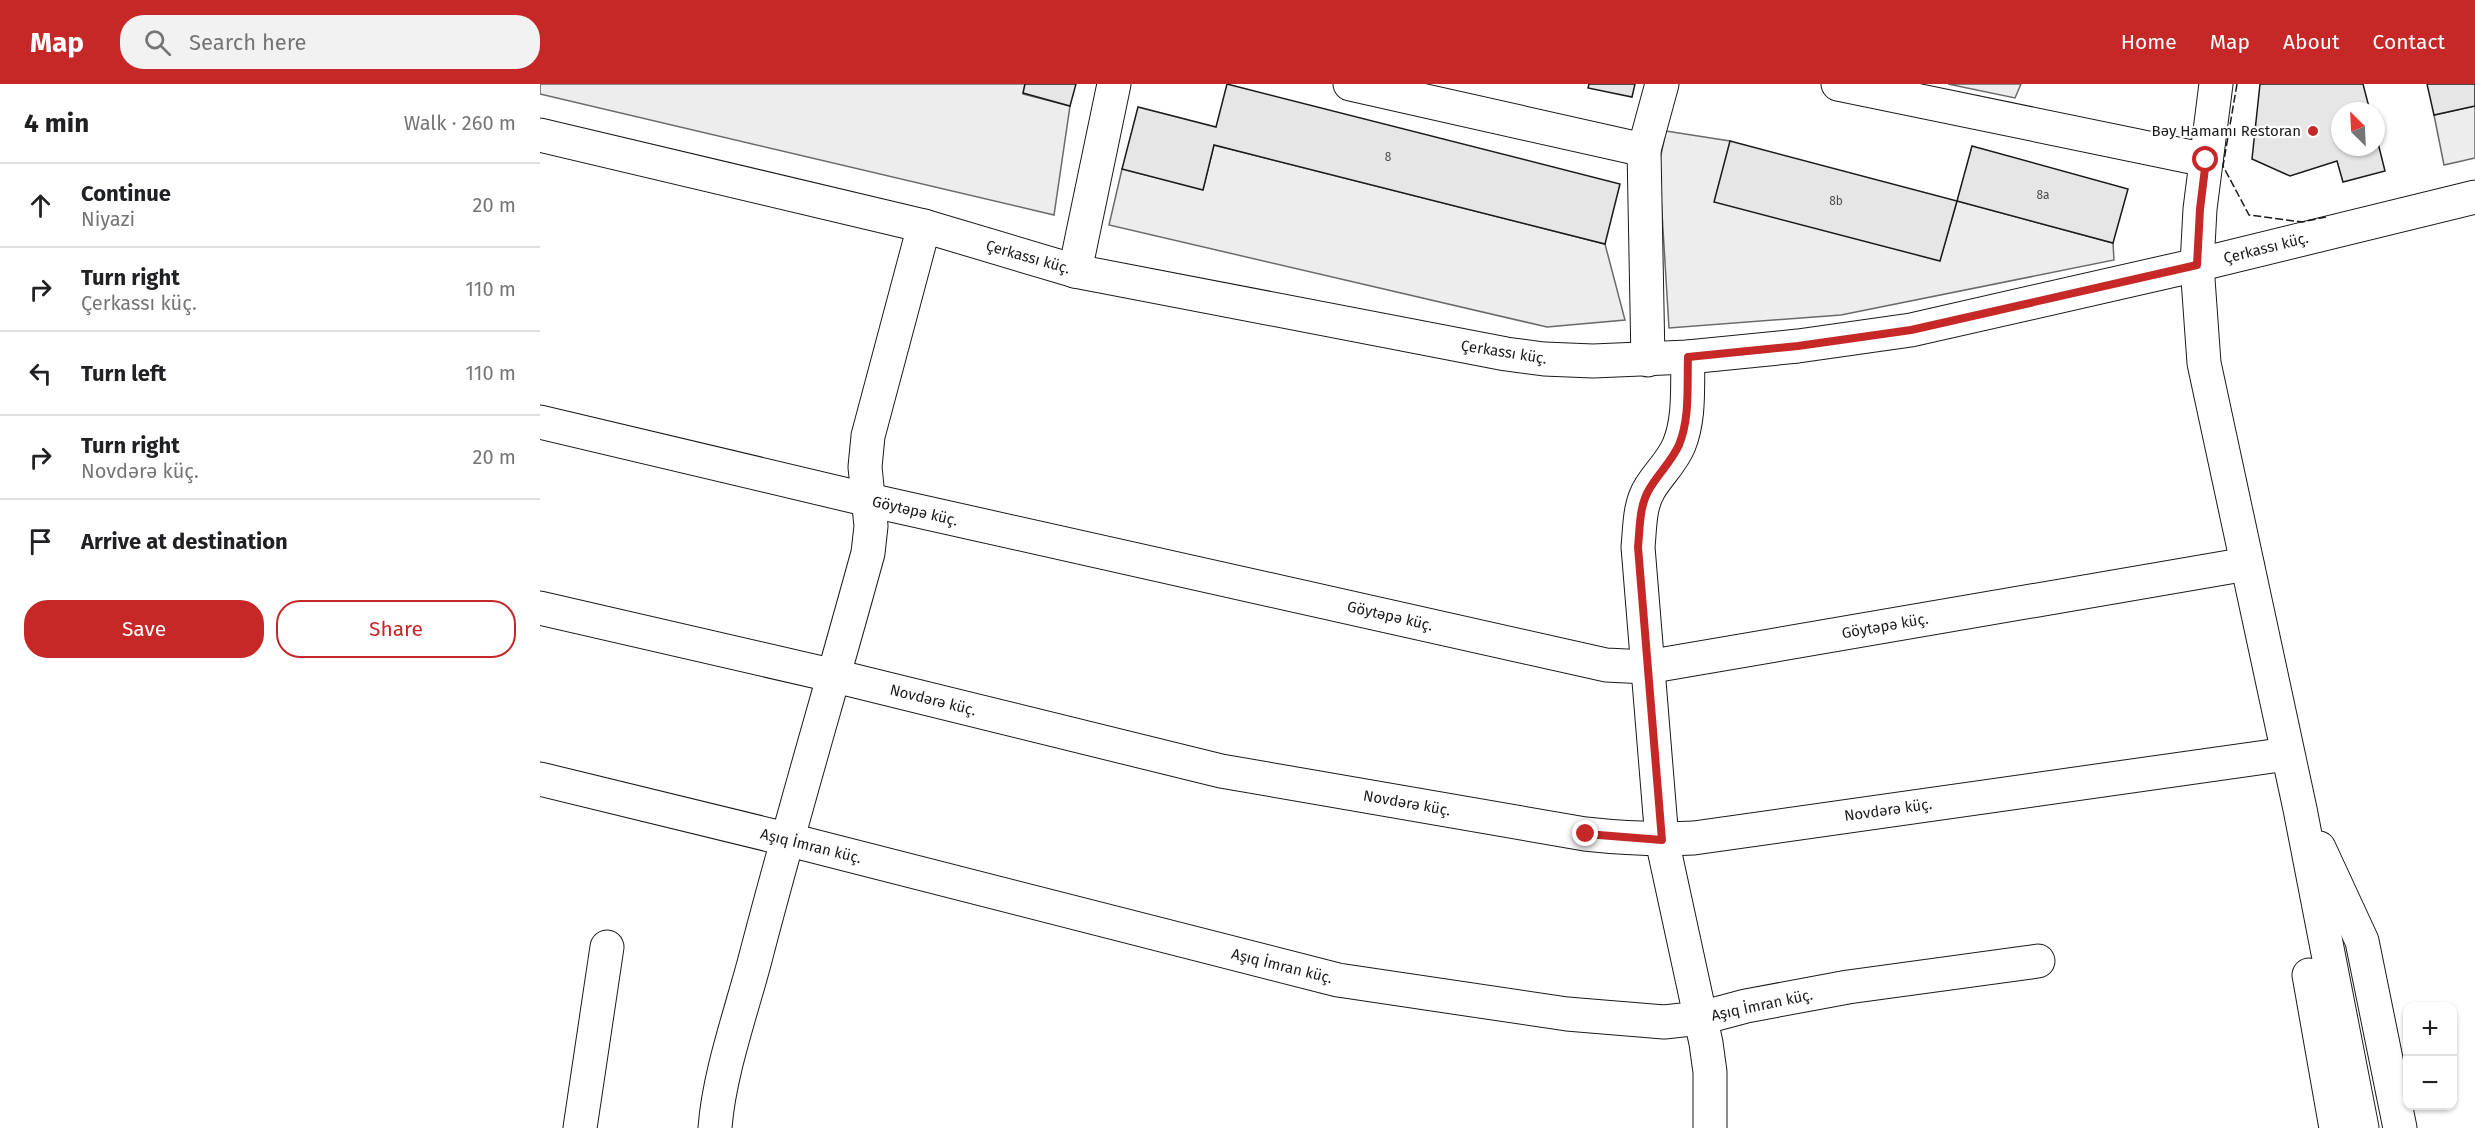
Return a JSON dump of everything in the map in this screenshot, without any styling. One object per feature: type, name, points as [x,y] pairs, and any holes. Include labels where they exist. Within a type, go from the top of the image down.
[{"type":"street","points":[[1075,271],[1114,84]]},
{"type":"street","points":[[1350,84],[1644,150]]},
{"type":"street","points":[[1648,360],[1644,150],[1662,84]]},
{"type":"street","points":[[1838,84],[2206,160]]},
{"type":"street","points":[[2216,84],[2200,209],[2197,265],[2204,363],[2300,809],[2362,1128]]},
{"type":"street","name":"Çerkassı küç.","points":[[540,135],[924,226],[1075,271],[1506,354],[1544,359],[1648,360],[1688,357],[1798,346],[1911,330],[2197,265],[2475,197]]},
{"type":"street","points":[[715,1128],[717,1108],[786,839],[835,676],[868,553],[871,526],[865,467],[868,436],[924,226]]},
{"type":"street","points":[[1688,357],[1687,415],[1679,444],[1670,464],[1649,489],[1642,508],[1638,547],[1662,840],[1701,1018],[1710,1072],[1710,1128]]},
{"type":"street","name":"Göytəpə küç.","points":[[540,422],[869,500],[1606,665],[1647,666],[2247,564]]},
{"type":"street","name":"Novdərə küç.","points":[[540,608],[835,676],[1221,771],[1586,834],[1662,840],[1694,838],[2288,754]]},
{"type":"street","name":"Aşıq İmran küç.","points":[[540,779],[786,839],[1338,980],[1567,1014],[1664,1022],[1701,1018],[1746,1006],[1848,987],[2038,961]]},
{"type":"street","points":[[2300,809],[2305,951],[2336,1128]]},
{"type":"street","points":[[2300,809],[2362,941],[2400,1128]]},
{"type":"street","points":[[580,1128],[607,947]]},
{"type":"shaded area","points":[[540,84],[1025,84],[1023,94],[1070,106],[1054,215],[540,94]]},
{"type":"shaded area","points":[[1948,84],[2021,84],[2015,98]]},
{"type":"shaded area","points":[[2475,106],[2475,158],[2444,165],[2434,115]]},
{"type":"shaded area","points":[[1666,131],[1730,141],[1940,260],[1957,201],[2113,243],[2114,260],[1841,315],[1669,328],[1659,164]]},
{"type":"shaded area","points":[[1214,145],[1605,244],[1625,320],[1547,327],[1109,225],[1122,169],[1203,189]]},
{"type":"building","points":[[1025,84],[1076,84],[1070,106],[1023,93]]},
{"type":"building","points":[[1227,84],[1620,184],[1605,244],[1214,145],[1203,190],[1122,169],[1138,107],[1216,127]]},
{"type":"building","points":[[1589,84],[1635,84],[1632,97],[1588,88]]},
{"type":"building","points":[[2260,84],[2363,84],[2368,102],[2331,102],[2331,156],[2381,156],[2385,171],[2343,182],[2337,161],[2290,176],[2252,159]]},
{"type":"building","points":[[2427,84],[2475,84],[2475,106],[2434,115]]},
{"type":"building","points":[[1730,141],[1957,201],[1940,261],[1714,202]]},
{"type":"building","points":[[1972,146],[2128,189],[2113,243],[1957,201]]},
{"type":"fence","points":[[2237,84],[2223,166],[2249,215],[2302,222],[2326,217]]},
{"type":"place","name":"Bәy Hamamı Restoran","points":[[2313,131]]},
{"type":"route","points":[[1586,834],[1662,840],[1638,547],[1642,508],[1649,489],[1670,464],[1679,444],[1687,415],[1688,357],[1798,346],[1911,330],[2197,265],[2206,160]]}]
